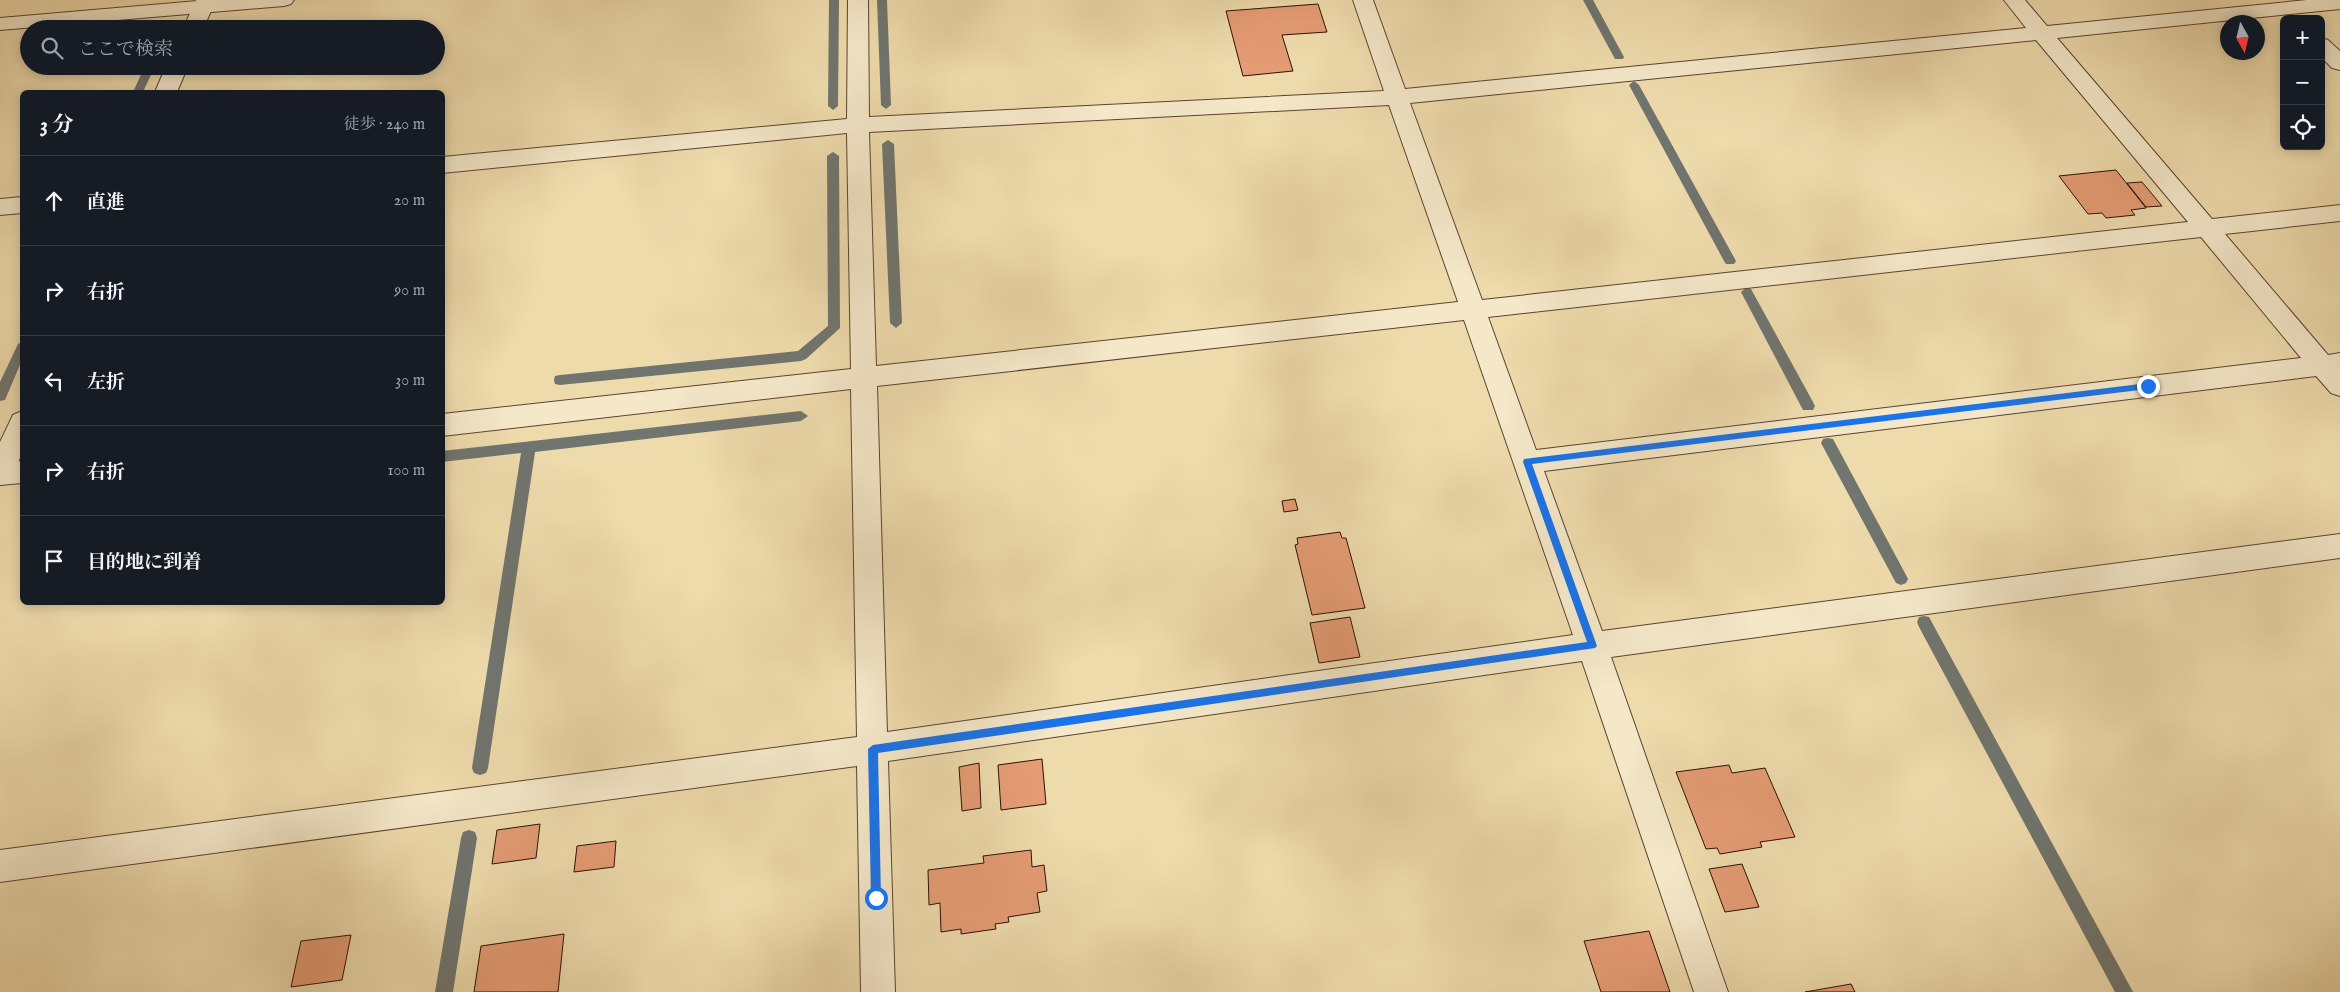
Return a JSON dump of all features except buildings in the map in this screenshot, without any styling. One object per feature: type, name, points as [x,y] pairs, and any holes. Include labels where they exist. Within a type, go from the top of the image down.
[{"type":"street","points":[[39,20],[204,3],[284,0]]},
{"type":"street","points":[[858,0],[858,125],[878,992]]},
{"type":"street","points":[[1363,0],[1592,646],[1711,992]]},
{"type":"street","points":[[2014,0],[2207,229],[2331,364],[2340,386]]},
{"type":"street","points":[[197,20],[204,3]]},
{"type":"street","points":[[445,165],[858,125],[1398,97],[2042,33],[2290,14],[2340,3]]},
{"type":"street","points":[[0,24],[20,22]]},
{"type":"street","points":[[2325,49],[2340,63]]},
{"type":"street","points":[[167,90],[173,75]]},
{"type":"street","points":[[0,207],[20,205]]},
{"type":"street","points":[[445,425],[2340,213]]},
{"type":"street","points":[[1527,462],[2331,364]]},
{"type":"street","points":[[20,427],[0,474],[20,472]]},
{"type":"street","points":[[0,866],[873,749],[1592,646],[2340,546]]},
{"type":"waterway","points":[[833,106],[834,0]]},
{"type":"waterway","points":[[882,0],[886,105]]},
{"type":"waterway","points":[[1588,0],[1619,57]]},
{"type":"waterway","points":[[139,90],[146,75]]},
{"type":"waterway","points":[[1634,85],[1730,261]]},
{"type":"waterway","points":[[888,144],[896,323]]},
{"type":"waterway","points":[[560,380],[801,356],[834,328],[833,156]]},
{"type":"waterway","points":[[1747,292],[1808,406]]},
{"type":"waterway","points":[[0,396],[20,351]]},
{"type":"waterway","points":[[529,447],[801,416]]},
{"type":"waterway","points":[[1828,443],[1901,579]]},
{"type":"waterway","points":[[445,457],[529,447]]},
{"type":"waterway","points":[[480,768],[529,447]]},
{"type":"waterway","points":[[1924,622],[2124,992]]},
{"type":"waterway","points":[[444,992],[469,838]]},
{"type":"route","points":[[876,898],[873,749],[1592,646],[1527,462],[2148,386]]}]
